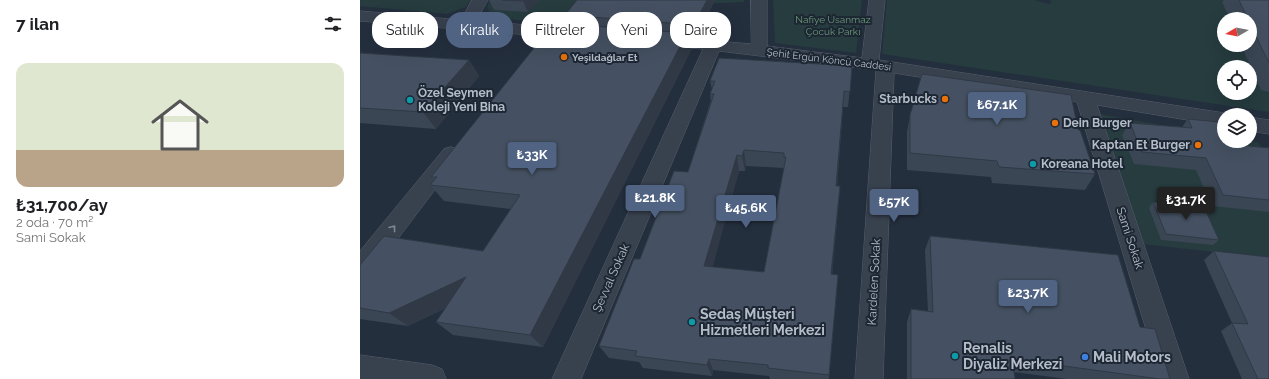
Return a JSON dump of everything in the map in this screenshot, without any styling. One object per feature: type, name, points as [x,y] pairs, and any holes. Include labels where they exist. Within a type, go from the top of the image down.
[{"type":"street","points":[[473,12],[480,0]]},
{"type":"street","points":[[759,0],[759,50]]},
{"type":"street","name":"Kardelen Sokak","points":[[869,379],[877,65],[877,0]]},
{"type":"street","points":[[360,16],[446,22]]},
{"type":"street","name":"Şehit Ergün Köncü Caddesi","points":[[731,47],[877,65],[1217,118]]},
{"type":"street","name":"Şevval Sokak","points":[[566,379],[712,48]]},
{"type":"street","name":"Sami Sokak","points":[[1085,97],[1175,379]]},
{"type":"street","points":[[1257,125],[1269,127]]},
{"type":"street","points":[[360,269],[462,140]]},
{"type":"street","points":[[360,368],[432,379]]},
{"type":"green space","points":[[360,0],[470,0],[466,7],[452,12],[446,12],[446,14],[360,6]]},
{"type":"green space","points":[[490,0],[744,0],[744,2],[658,6],[657,12],[607,12],[607,28],[599,27],[599,12],[521,12],[521,20],[513,20],[513,12],[490,12],[487,7]]},
{"type":"green space","name":"Nafiye Usanmaz Çocuk Parkı","points":[[773,0],[862,0],[856,53],[775,43]]},
{"type":"green space","points":[[887,0],[1034,0],[1050,4],[1051,0],[1269,0],[1269,112],[1257,110],[1257,108],[1242,108],[882,54]]},
{"type":"green space","points":[[1099,114],[1217,135],[1217,148],[1257,148],[1258,142],[1269,160],[1269,258],[1142,244]]},
{"type":"building","points":[[502,0],[525,0],[523,1]]},
{"type":"building","points":[[577,0],[707,0],[701,12],[670,12],[670,23],[662,23],[662,12],[607,12],[607,18],[599,18],[599,12],[567,12]]},
{"type":"building","points":[[1239,0],[1269,0],[1269,63],[1257,38],[1257,12],[1245,12]]},
{"type":"building","points":[[599,26],[607,27],[607,48],[662,48],[662,31],[670,32],[670,48],[679,48],[530,335],[436,322],[466,277],[389,313],[360,308],[360,265],[384,236],[483,251],[520,195],[430,185],[437,177],[431,177],[534,48],[599,48]]},
{"type":"building","points":[[360,53],[469,60],[423,112],[360,108]]},
{"type":"building","points":[[719,58],[852,66],[850,92],[844,91],[836,186],[840,186],[831,274],[838,275],[829,375],[768,368],[768,365],[709,359],[707,365],[635,356],[637,351],[599,346],[634,259],[640,259],[674,171],[688,172],[714,94],[710,94],[715,81],[710,81]],"holes":[[[744,150],[784,153],[784,157],[786,157],[764,272],[704,266],[737,155],[742,156]]]},
{"type":"building","points":[[922,74],[1071,95],[1078,130],[1080,130],[1095,174],[999,167],[997,161],[910,153],[910,115]]},
{"type":"building","points":[[1188,119],[1217,122],[1217,148],[1257,148],[1257,147],[1269,148],[1269,200],[1223,195],[1206,158],[1142,152],[1130,123],[1192,128]]},
{"type":"building","points":[[1153,202],[1204,207],[1219,240],[1166,234]]},
{"type":"building","points":[[930,236],[1118,255],[1140,327],[1155,329],[1170,379],[1160,379],[1012,359],[1015,379],[911,379],[911,309],[933,312]]},
{"type":"building","points":[[1214,251],[1269,257],[1269,379],[1258,379],[1232,323],[1248,324]]},
{"type":"place","name":"Yeşildağlar Et","points":[[564,57]]},
{"type":"place","name":"Starbucks","points":[[945,99]]},
{"type":"place","name":"Özel Seymen Koleji Yeni Bina","points":[[410,100]]},
{"type":"place","name":"Dein Burger","points":[[1055,123]]},
{"type":"place","name":"Kaptan Et Burger","points":[[1198,145]]},
{"type":"place","name":"Koreana Hotel","points":[[1033,164]]},
{"type":"place","name":"Sedaş Müşteri Hizmetleri Merkezi","points":[[692,322]]},
{"type":"place","name":"Renalis Diyaliz Merkezi","points":[[955,356]]},
{"type":"place","name":"Mali Motors","points":[[1085,357]]}]
